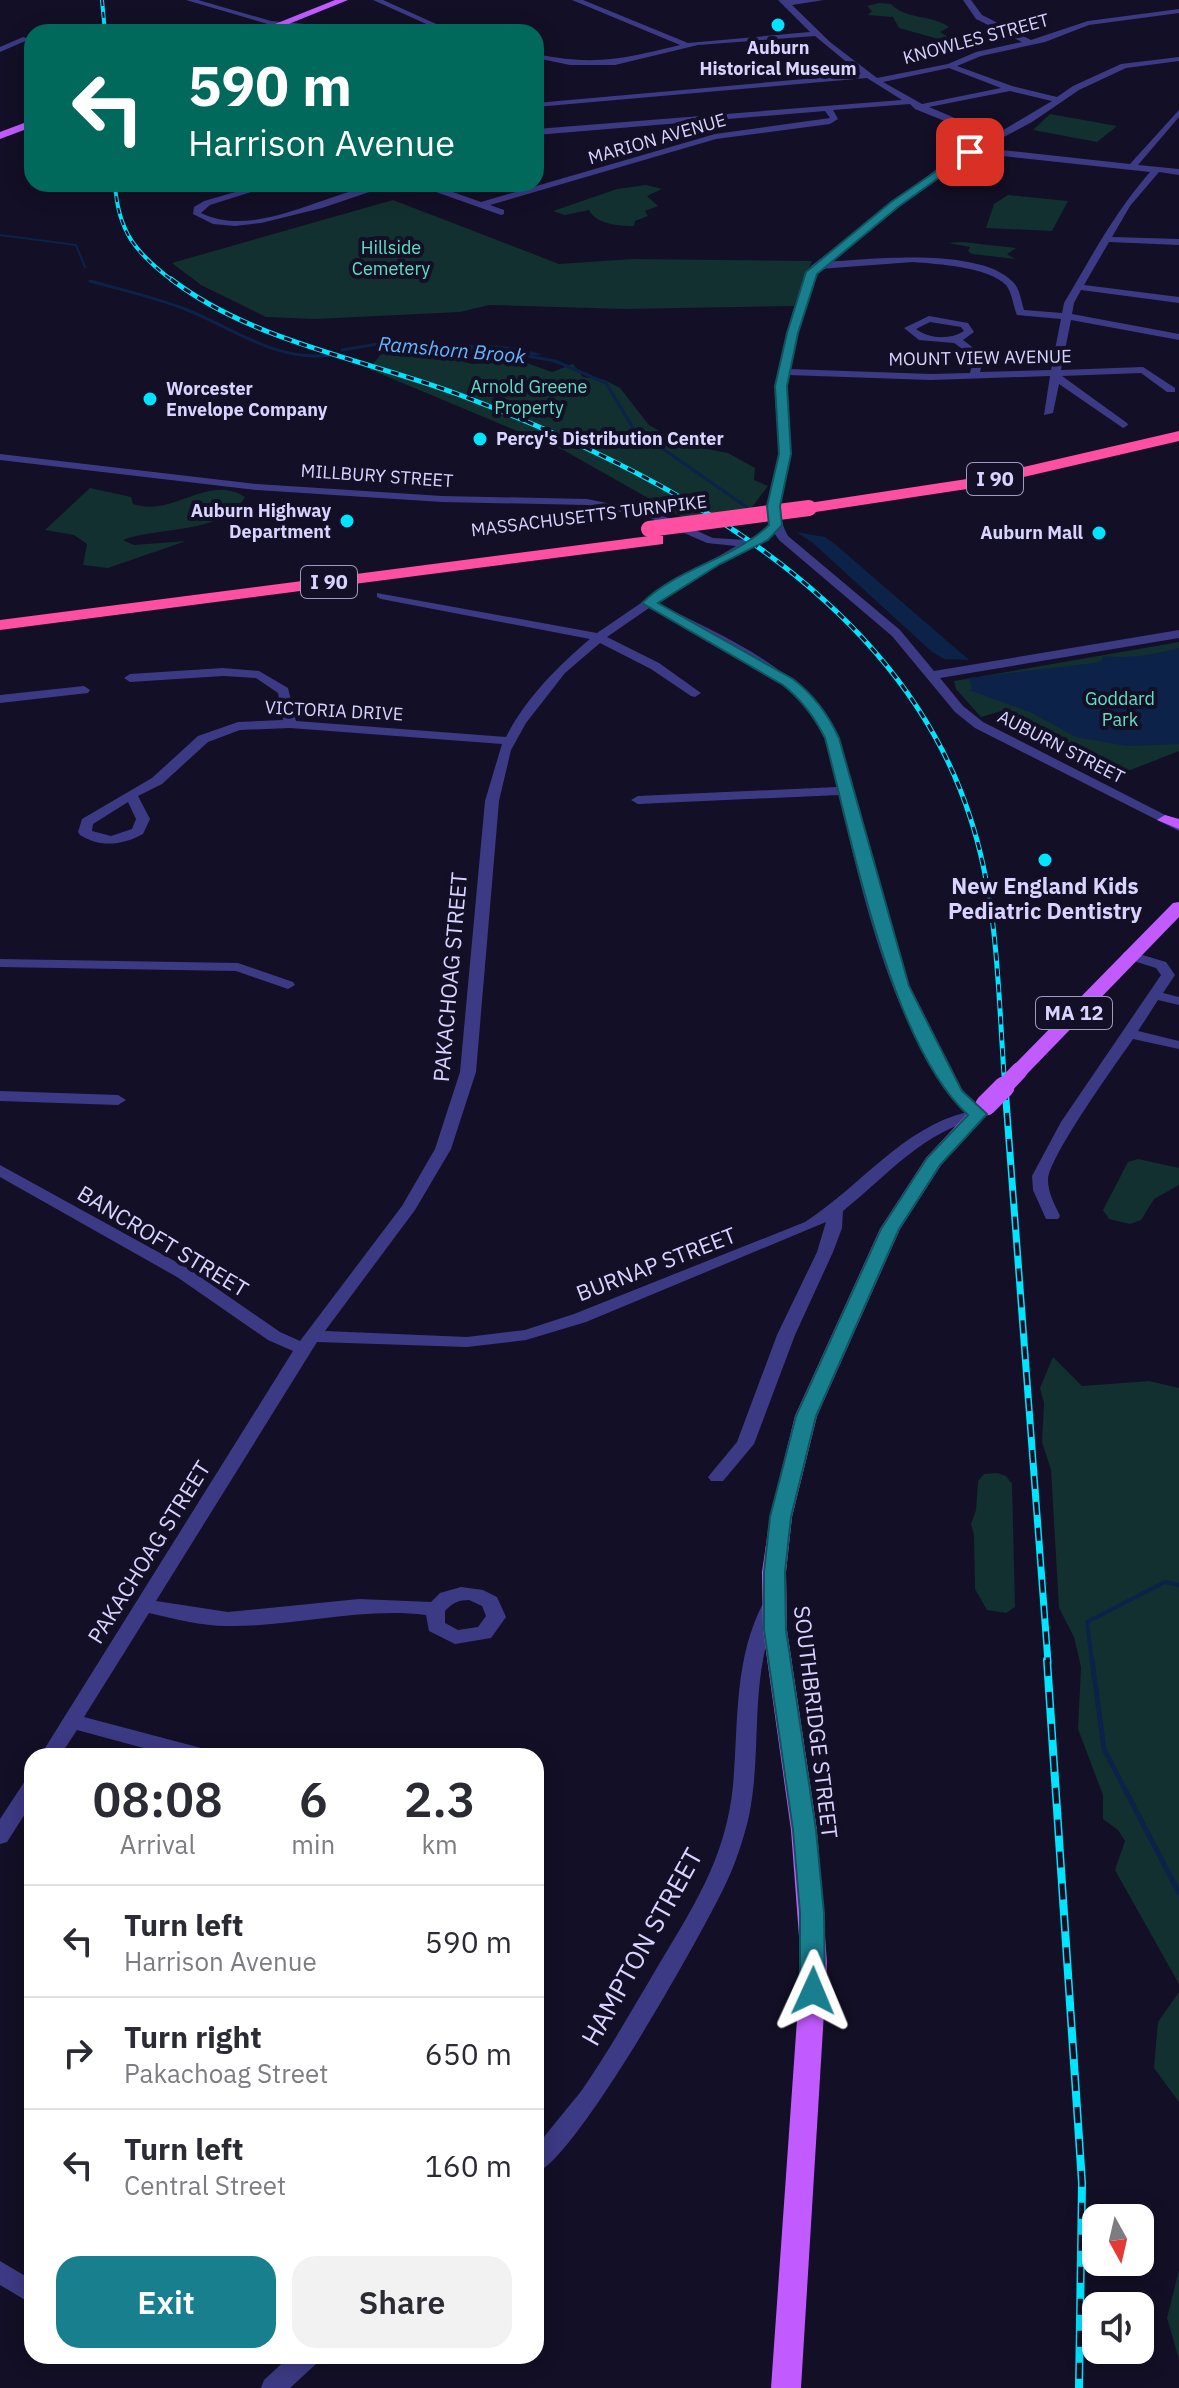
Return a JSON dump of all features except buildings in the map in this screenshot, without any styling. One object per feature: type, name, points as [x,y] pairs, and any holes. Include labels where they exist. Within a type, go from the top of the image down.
[{"type":"highway","name":"MASSACHUSETTS TURNPIKE","points":[[811,514],[980,482],[1179,436]]},
{"type":"highway","name":"MASSACHUSETTS TURNPIKE","points":[[0,613],[996,490],[1179,449]]},
{"type":"highway","name":"MASSACHUSETTS TURNPIKE","points":[[0,625],[653,534]]},
{"type":"main road","points":[[281,24],[343,0]]},
{"type":"main road","points":[[3,132],[24,125]]},
{"type":"main road","name":"SOUTHBRIDGE STREET","points":[[786,2388],[814,1963],[804,1830],[783,1699],[775,1599],[781,1517],[792,1464],[829,1360],[890,1229],[911,1192],[933,1162],[982,1109],[1179,907]]},
{"type":"street","points":[[190,0],[281,24]]},
{"type":"street","points":[[377,0],[432,24]]},
{"type":"street","points":[[576,0],[686,45]]},
{"type":"street","points":[[784,1],[820,0]]},
{"type":"street","points":[[967,0],[983,20],[1030,43]]},
{"type":"street","points":[[784,1],[831,47],[871,79],[907,102],[995,138]]},
{"type":"street","points":[[1154,2],[1179,17]]},
{"type":"street","name":"KNOWLES STREET","points":[[544,104],[871,79],[950,66],[979,54],[1030,43],[1088,23],[1179,11]]},
{"type":"street","points":[[544,57],[602,64],[638,60],[686,45],[817,34]]},
{"type":"street","points":[[773,38],[831,47]]},
{"type":"street","points":[[0,50],[24,40]]},
{"type":"street","points":[[775,525],[774,506],[785,454],[780,402],[784,372],[803,296],[816,266],[950,163],[1080,86],[1124,66],[1179,59]]},
{"type":"street","points":[[950,66],[1009,88],[1058,100]]},
{"type":"street","points":[[918,107],[1009,88]]},
{"type":"street","points":[[544,131],[907,102]]},
{"type":"street","name":"MARION AVENUE","points":[[544,186],[712,137],[830,122],[834,119],[829,110]]},
{"type":"street","points":[[1133,166],[1179,112]]},
{"type":"street","points":[[694,120],[712,137]]},
{"type":"street","points":[[974,150],[1179,172]]},
{"type":"street","points":[[1048,413],[1066,316],[1078,287],[1126,205],[1157,169]]},
{"type":"street","points":[[245,192],[207,203],[197,214],[216,223],[250,223],[360,192]]},
{"type":"street","points":[[444,192],[501,212]]},
{"type":"street","name":"MARION AVENUE","points":[[480,205],[524,192]]},
{"type":"street","points":[[1104,239],[1179,242]]},
{"type":"street","points":[[816,266],[898,257],[949,262],[1007,281],[1013,288],[1020,313],[1066,316],[1179,337]]},
{"type":"street","points":[[1078,287],[1179,300]]},
{"type":"street","points":[[956,340],[969,330],[956,322],[929,319],[909,328],[922,338],[956,340],[979,356],[974,375]]},
{"type":"street","name":"MOUNT VIEW AVENUE","points":[[784,372],[974,375],[1143,370],[1171,390]]},
{"type":"street","points":[[1055,373],[1062,382],[1123,425]]},
{"type":"street","name":"MILLBURY STREET","points":[[0,457],[254,487],[442,499],[587,502],[651,514],[707,540],[747,543]]},
{"type":"street","name":"PAKACHOAG STREET","points":[[55,1748],[307,1343],[419,1192],[443,1149],[460,1104],[471,1052],[489,817],[499,767],[510,741],[546,686],[598,637],[715,561],[770,533],[775,525]]},
{"type":"street","name":"AUBURN STREET","points":[[775,525],[799,552],[896,633],[934,675],[959,709],[992,734],[1174,824]]},
{"type":"street","points":[[707,540],[717,550],[715,561]]},
{"type":"street","points":[[747,543],[774,544],[799,552]]},
{"type":"street","points":[[381,595],[598,637],[655,666],[695,693]]},
{"type":"street","points":[[648,603],[804,694],[829,730],[901,986],[954,1093],[982,1109]]},
{"type":"street","points":[[934,675],[947,677],[976,668],[1179,634]]},
{"type":"street","points":[[130,678],[223,672],[259,675],[284,691],[290,724]]},
{"type":"street","points":[[0,699],[84,690]]},
{"type":"street","name":"VICTORIA DRIVE","points":[[131,795],[157,781],[214,733],[243,725],[290,724],[510,741]]},
{"type":"street","points":[[638,800],[845,791]]},
{"type":"street","points":[[1052,1216],[1041,1190],[1040,1176],[1127,1033],[1166,979],[1167,970],[1129,955]]},
{"type":"street","points":[[0,963],[233,966],[256,971],[288,985]]},
{"type":"street","points":[[1155,995],[1179,1001]]},
{"type":"street","points":[[1127,1033],[1179,1045]]},
{"type":"street","points":[[0,1096],[118,1100]]},
{"type":"street","name":"BURNAP STREET","points":[[307,1343],[467,1342],[526,1335],[580,1318],[787,1237],[835,1211],[931,1129],[952,1117],[982,1109]]},
{"type":"street","name":"BANCROFT STREET","points":[[0,1170],[183,1273],[274,1336],[307,1343]]},
{"type":"street","points":[[717,1477],[745,1444],[786,1335],[825,1252],[834,1228],[835,1211]]},
{"type":"street","name":"HAMPTON STREET","points":[[544,2154],[574,2120],[602,2079],[726,1862],[743,1788],[753,1646],[761,1620],[775,1599]]},
{"type":"street","points":[[144,1605],[228,1619],[359,1603],[435,1609]]},
{"type":"street","points":[[72,1721],[172,1748]]},
{"type":"street","points":[[0,1836],[24,1798]]},
{"type":"street","points":[[0,2272],[24,2288]]},
{"type":"street","points":[[273,2388],[298,2364]]},
{"type":"green space","points":[[891,4],[904,13],[942,23],[949,27],[940,32],[952,39],[942,40],[899,28],[893,17],[868,15],[872,11],[867,6]]},
{"type":"green space","points":[[1050,114],[1117,126],[1097,142],[1033,130]]},
{"type":"green space","points":[[646,185],[662,189],[647,196],[658,206],[645,211],[648,216],[635,221],[634,226],[602,221],[589,210],[565,215],[553,211],[617,189]]},
{"type":"green space","points":[[1008,195],[1068,201],[1052,231],[986,228],[994,204]]},
{"type":"green space","name":"Hillside Cemetery","points":[[393,200],[559,264],[633,259],[812,261],[794,306],[624,309],[489,305],[460,312],[315,319],[266,317],[201,285],[172,263]]},
{"type":"green space","points":[[948,243],[1016,248],[1007,254],[1015,259],[972,254],[968,251],[970,247]]},
{"type":"green space","name":"Arnold Greene Property","points":[[384,350],[440,355],[472,364],[521,361],[552,372],[573,364],[583,377],[605,380],[620,388],[649,425],[682,444],[728,453],[755,468],[754,480],[768,486],[752,507],[738,517],[701,528],[565,451],[369,369]]},
{"type":"green space","points":[[90,488],[131,497],[133,504],[148,507],[218,490],[245,497],[235,509],[206,524],[123,540],[134,545],[186,541],[108,568],[83,565],[87,544],[74,535],[45,530]]},
{"type":"green space","name":"Goddard Park","points":[[1179,642],[1179,751],[1123,773],[1061,749],[1068,742],[1032,722],[1024,725],[1001,711],[981,717],[956,689],[954,681]]},
{"type":"green space","points":[[1138,1159],[1179,1168],[1179,1185],[1154,1199],[1141,1220],[1130,1224],[1109,1219],[1103,1210],[1128,1162]]},
{"type":"green space","points":[[1053,1357],[1082,1386],[1149,1381],[1179,1388],[1179,1984],[1115,1870],[1125,1841],[1118,1830],[1103,1819],[1103,1795],[1078,1729],[1081,1667],[1074,1637],[1059,1608],[1051,1470],[1042,1442],[1044,1403],[1040,1388]]},
{"type":"green space","points":[[984,1474],[1006,1476],[1012,1484],[1015,1607],[1006,1613],[987,1610],[975,1589],[971,1524],[976,1510],[978,1481]]},
{"type":"green space","points":[[1179,1992],[1179,2102],[1154,2068],[1158,2022]]},
{"type":"green space","points":[[1179,2270],[1179,2359],[1167,2318]]},
{"type":"water","points":[[372,344],[506,346],[543,355],[443,360],[439,359],[446,353],[442,351],[405,352]]},
{"type":"water","points":[[796,532],[825,537],[836,545],[969,660],[944,659],[932,652],[813,543]]},
{"type":"water","name":"Goddard Park","points":[[1179,648],[1179,744],[1127,746],[1076,737],[1030,712],[969,690],[972,689],[969,678],[1094,663],[1102,661],[1103,656],[1140,656]]},
{"type":"waterway","name":"Ramshorn Brook","points":[[0,235],[76,245],[85,267]]},
{"type":"waterway","name":"Ramshorn Brook","points":[[90,281],[185,309],[273,349],[310,356],[330,355]]},
{"type":"waterway","name":"Ramshorn Brook","points":[[342,350],[378,344]]},
{"type":"waterway","name":"Ramshorn Brook","points":[[522,355],[555,361],[606,383],[633,428],[748,508]]},
{"type":"waterway","points":[[1092,1662],[1087,1622],[1165,1582],[1179,1585]]},
{"type":"waterway","points":[[1092,1660],[1104,1749],[1179,1893]]},
{"type":"railway","points":[[102,0],[104,24]]},
{"type":"railway","points":[[116,192],[120,215],[131,240],[149,261],[173,281]]},
{"type":"railway","points":[[171,279],[203,301],[273,334],[460,395],[616,462],[692,504],[765,552],[831,607],[889,669],[936,739],[970,817],[980,850],[992,917],[1005,1089]]},
{"type":"railway","points":[[1005,1087],[1048,1662]]},
{"type":"railway","points":[[1047,1660],[1082,2183],[1079,2388]]},
{"type":"place","name":"Auburn Historical Museum","points":[[778,25]]},
{"type":"place","name":"Worcester Envelope Company","points":[[150,399]]},
{"type":"place","name":"Percy's Distribution Center","points":[[480,439]]},
{"type":"place","name":"Auburn Highway Department","points":[[347,521]]},
{"type":"place","name":"Auburn Mall","points":[[1099,533]]},
{"type":"place","name":"New England Kids Pediatric Dentistry","points":[[1045,860]]},
{"type":"route","points":[[813,1991],[812,1913],[804,1830],[775,1630],[774,1572],[781,1517],[806,1416],[890,1229],[933,1162],[978,1114],[954,1093],[901,986],[884,937],[832,738],[823,720],[804,694],[788,682],[648,603],[715,561],[764,537],[775,525],[774,506],[785,454],[781,386],[792,333],[808,281],[816,266],[894,204],[970,152]]}]
